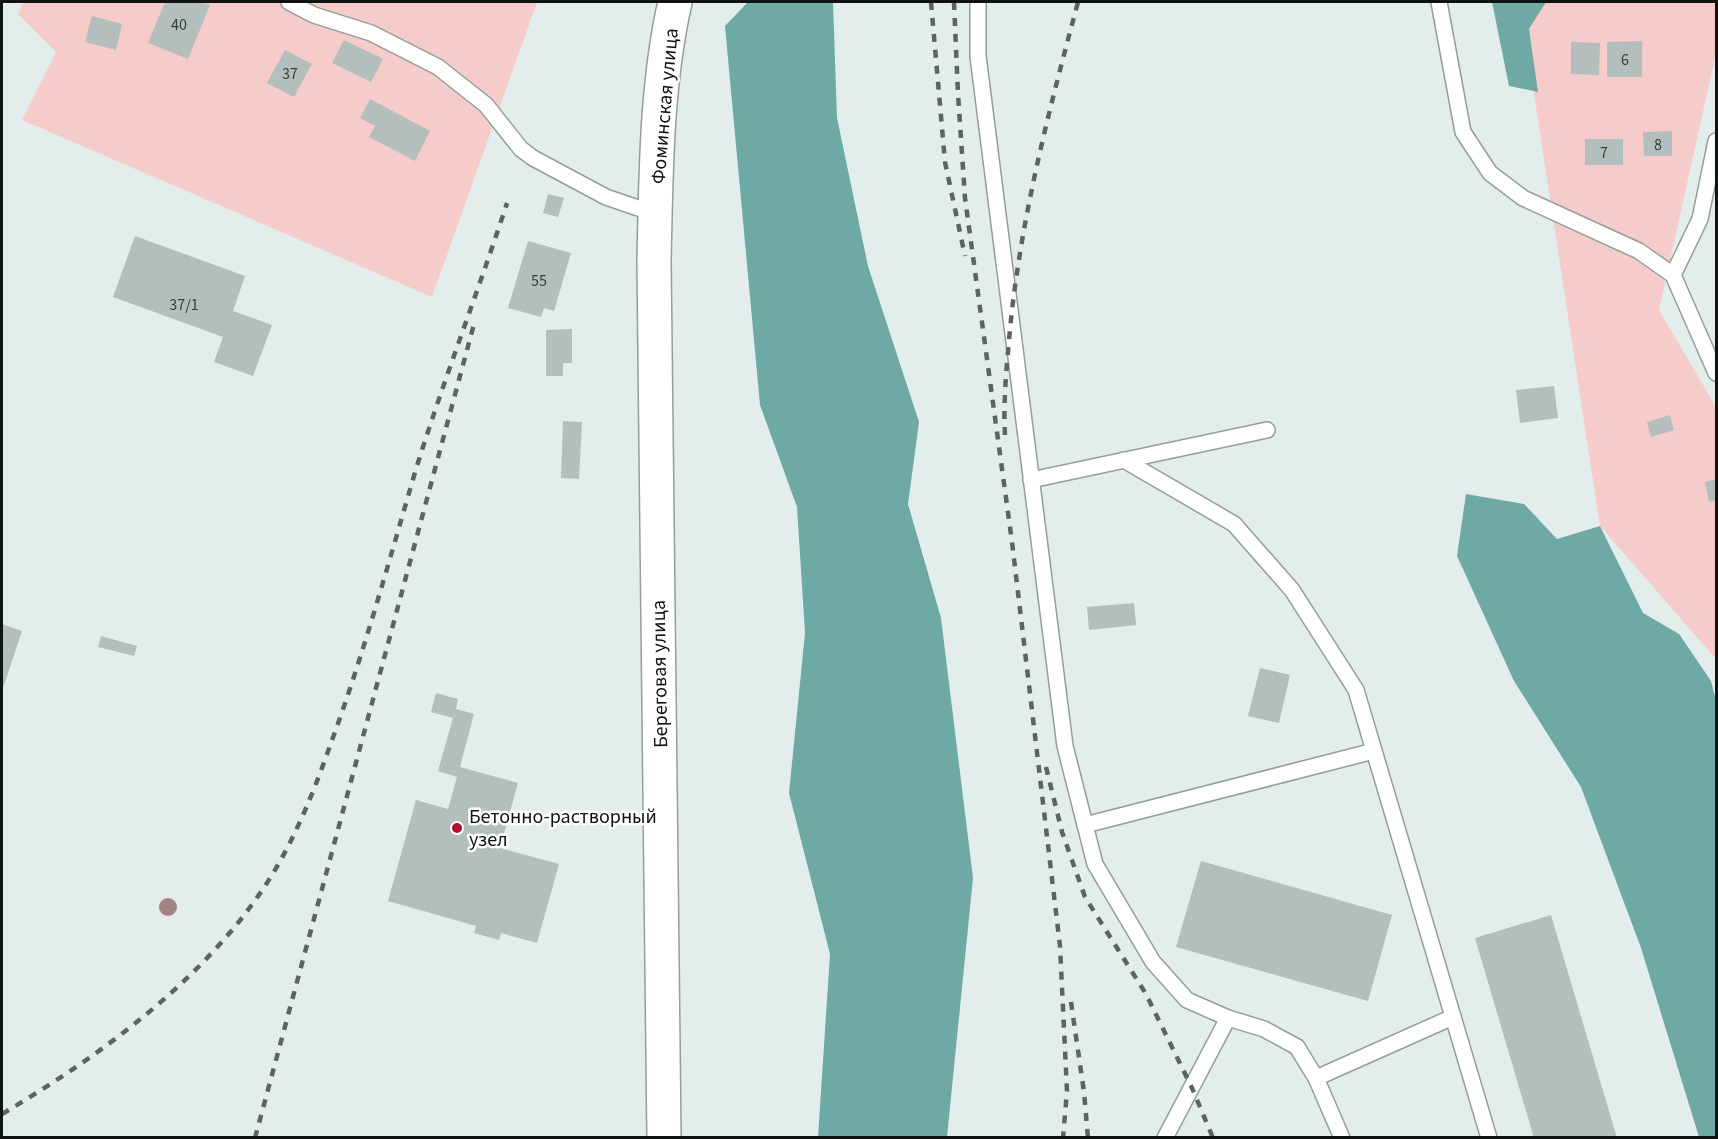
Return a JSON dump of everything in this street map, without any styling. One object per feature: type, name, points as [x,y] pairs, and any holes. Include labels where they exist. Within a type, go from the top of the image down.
[{"type":"street","name":"Фоминская улица","points":[[656,211],[664,66],[675,2]]},
{"type":"street","name":"Береговая улица","points":[[656,211],[654,261],[664,1137]]},
{"type":"lane","points":[[289,2],[314,15],[371,33],[438,67],[486,105],[521,149],[543,165],[606,197],[638,208],[656,211]]},
{"type":"lane","points":[[978,2],[978,56],[1065,746],[1095,864],[1153,962],[1187,1000],[1228,1018],[1264,1029],[1297,1047],[1316,1078],[1342,1137]]},
{"type":"lane","points":[[1439,2],[1463,132],[1490,173],[1523,198],[1639,251],[1672,275],[1716,374]]},
{"type":"lane","points":[[1672,275],[1700,219],[1716,141]]},
{"type":"lane","points":[[1031,480],[1267,430]]},
{"type":"lane","points":[[1124,460],[1234,524],[1292,590],[1356,690],[1489,1137]]},
{"type":"lane","points":[[1085,825],[1374,751]]},
{"type":"lane","points":[[1316,1078],[1453,1017]]},
{"type":"lane","points":[[1165,1137],[1228,1018]]},
{"type":"shaded area","points":[[23,2],[537,2],[432,297],[22,120],[56,52],[18,14]]},
{"type":"shaded area","points":[[1520,2],[1716,2],[1716,53],[1659,310],[1716,407],[1716,659],[1600,526]]},
{"type":"water","points":[[748,2],[833,2],[837,118],[868,266],[919,422],[908,504],[941,618],[973,878],[947,1137],[818,1137],[830,954],[789,793],[805,633],[797,507],[760,405],[725,26]]},
{"type":"water","points":[[1492,2],[1546,2],[1529,29],[1538,92],[1509,86]]},
{"type":"water","points":[[1466,494],[1524,504],[1557,539],[1600,526],[1643,613],[1679,634],[1711,681],[1716,701],[1716,1137],[1699,1137],[1641,948],[1581,787],[1514,681],[1457,556]]},
{"type":"building","points":[[165,2],[200,2],[210,5],[188,59],[148,43]]},
{"type":"building","points":[[92,16],[122,24],[116,50],[85,42]]},
{"type":"building","points":[[344,40],[383,59],[371,82],[332,63]]},
{"type":"building","points":[[1642,41],[1642,77],[1607,77],[1607,42]]},
{"type":"building","points":[[1571,42],[1600,43],[1599,75],[1571,74]]},
{"type":"building","points":[[285,50],[312,64],[294,97],[267,83]]},
{"type":"building","points":[[370,99],[430,131],[415,161],[369,137],[375,126],[360,118]]},
{"type":"building","points":[[1672,131],[1672,156],[1644,156],[1643,132]]},
{"type":"building","points":[[1585,139],[1623,139],[1623,165],[1585,165]]},
{"type":"building","points":[[548,194],[564,198],[558,217],[543,213]]},
{"type":"building","points":[[135,236],[245,276],[233,311],[272,325],[253,376],[214,362],[223,337],[113,297]]},
{"type":"building","points":[[528,241],[571,253],[554,311],[544,308],[541,317],[508,308]]},
{"type":"building","points":[[572,329],[572,363],[563,363],[563,376],[546,376],[546,330]]},
{"type":"building","points":[[1554,386],[1558,418],[1520,423],[1516,390]]},
{"type":"building","points":[[1670,415],[1674,430],[1651,437],[1647,422]]},
{"type":"building","points":[[563,421],[582,422],[579,479],[561,478]]},
{"type":"building","points":[[1716,479],[1716,500],[1709,502],[1705,482]]},
{"type":"building","points":[[1134,603],[1136,625],[1089,630],[1087,607]]},
{"type":"building","points":[[2,624],[22,631],[2,691]]},
{"type":"building","points":[[101,636],[137,646],[134,656],[98,647]]},
{"type":"building","points":[[1260,668],[1290,675],[1279,723],[1248,716]]},
{"type":"building","name":"Бетонно-растворный узел","points":[[436,693],[458,699],[456,709],[474,714],[460,767],[518,783],[500,848],[559,864],[537,943],[501,933],[499,940],[474,933],[476,926],[388,901],[416,800],[448,809],[457,777],[438,771],[453,718],[431,712]]},
{"type":"building","points":[[1201,861],[1392,915],[1368,1001],[1176,947]]},
{"type":"building","points":[[1551,915],[1617,1138],[1534,1138],[1475,938]]},
{"type":"railway","points":[[931,2],[945,162],[965,256]]},
{"type":"railway","points":[[954,2],[965,198],[1012,542],[1060,946],[1067,1091],[1063,1138]]},
{"type":"railway","points":[[1005,435],[1005,395],[1010,329],[1021,246],[1047,123],[1078,2]]},
{"type":"railway","points":[[2,1114],[107,1045],[172,992],[231,932],[268,881],[290,843],[308,804],[343,709],[427,435],[507,203]]},
{"type":"railway","points":[[255,1138],[474,324]]},
{"type":"railway","points":[[1046,767],[1062,832],[1085,897],[1146,994],[1192,1088],[1213,1138]]},
{"type":"railway","points":[[1071,1002],[1088,1138]]},
{"type":"place","name":"Бетонно-растворный узел","points":[[457,828]]}]
